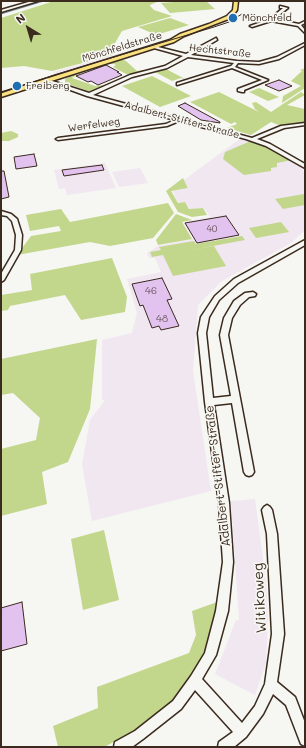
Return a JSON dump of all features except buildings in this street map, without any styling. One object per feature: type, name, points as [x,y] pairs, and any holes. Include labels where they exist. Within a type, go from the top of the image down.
[{"type":"main road","name":"Mönchfeldstraße","points":[[1,95],[172,41],[182,35],[226,19],[236,10],[236,1]]},
{"type":"street","points":[[1,11],[36,1]]},
{"type":"street","points":[[252,26],[271,20],[286,8],[281,7]]},
{"type":"street","points":[[250,16],[299,25],[305,22]]},
{"type":"street","points":[[299,25],[305,32]]},
{"type":"street","points":[[89,95],[131,76],[166,67],[216,39]]},
{"type":"street","name":"Hechtstraße","points":[[155,47],[185,55],[237,62],[259,63],[270,61],[290,53],[305,44]]},
{"type":"street","points":[[179,84],[232,67],[237,62]]},
{"type":"street","points":[[232,67],[266,80],[240,90],[242,90]]},
{"type":"street","points":[[55,83],[58,77]]},
{"type":"street","name":"Adalbert-Stifter-Straße","points":[[47,80],[89,95],[250,138],[268,145],[305,166]]},
{"type":"street","name":"Werfelweg","points":[[58,139],[166,125],[179,119]]},
{"type":"street","points":[[250,138],[283,127],[305,124]]},
{"type":"street","points":[[1,213],[9,215],[15,220],[19,235],[18,250],[1,280]]},
{"type":"street","name":"Adalbert-Stifter-Straße","points":[[120,747],[139,735],[178,705],[210,654],[222,611],[228,562],[224,503],[209,402],[202,333],[205,317],[217,298],[236,281],[305,242]]},
{"type":"street","points":[[249,472],[234,399],[224,335],[228,318],[237,302],[247,295],[253,294]]},
{"type":"street","points":[[209,402],[234,399]]},
{"type":"street","name":"Witikoweg","points":[[224,747],[242,733],[259,710],[271,685],[278,634],[272,534],[266,510]]},
{"type":"street","points":[[195,680],[242,733]]},
{"type":"street","points":[[271,685],[290,701],[305,740]]},
{"type":"shaded area","points":[[139,48],[143,49],[88,66],[45,77],[55,74],[53,72]]},
{"type":"shaded area","points":[[241,138],[265,146],[300,166],[305,174],[305,230],[291,243],[222,281],[198,305],[193,371],[211,491],[92,521],[82,464],[90,420],[105,400],[102,400],[102,340],[132,333],[137,313],[127,279],[161,272],[155,258],[149,258],[147,253],[158,246],[193,239],[183,222],[210,217],[204,208],[190,209],[185,202],[179,203],[172,191],[189,188],[184,180]]},
{"type":"shaded area","points":[[105,163],[116,188],[67,195],[65,188],[59,189],[54,170]]},
{"type":"shaded area","points":[[140,168],[148,183],[119,187],[112,172]]},
{"type":"shaded area","points":[[255,499],[266,582],[268,621],[266,663],[255,695],[215,674],[236,620],[239,620],[231,501]]},
{"type":"green space","points":[[54,1],[176,1],[157,2],[150,5],[154,10],[172,16],[122,31],[111,50],[113,55],[52,71],[24,66],[1,68],[1,18]]},
{"type":"green space","points":[[206,1],[215,9],[170,13],[161,3]]},
{"type":"green space","points":[[170,18],[189,25],[156,35],[138,27]]},
{"type":"green space","points":[[121,59],[126,61],[137,71],[144,71],[128,75],[113,67],[116,65],[107,64]]},
{"type":"green space","points":[[305,68],[305,88],[282,103],[283,96],[301,86],[291,81],[302,71],[300,70]]},
{"type":"green space","points":[[166,69],[187,80],[181,78],[172,81],[155,72]]},
{"type":"green space","points":[[79,72],[80,73],[72,78],[95,86],[104,85],[91,92],[65,83],[65,79]]},
{"type":"green space","points":[[152,76],[191,96],[160,107],[122,86]]},
{"type":"green space","points":[[259,88],[279,97],[268,101],[249,92]]},
{"type":"green space","points":[[219,92],[259,112],[255,109],[252,103],[256,102],[271,112],[301,92],[305,95],[287,105],[305,109],[305,123],[281,126],[271,122],[251,135],[227,128],[237,124],[235,122],[231,124],[190,102]]},
{"type":"green space","points":[[11,131],[18,134],[18,137],[9,141],[1,141],[1,133]]},
{"type":"green space","points":[[253,140],[292,160],[277,163],[277,167],[271,168],[271,171],[244,175],[223,159],[225,152]]},
{"type":"green space","points":[[183,178],[188,188],[171,191],[178,203],[185,202],[189,209],[203,208],[207,215],[192,217],[178,212],[166,191]]},
{"type":"green space","points":[[304,194],[305,205],[283,209],[275,199]]},
{"type":"green space","points":[[168,203],[174,213],[153,238],[110,246],[90,242],[17,255],[31,236],[61,231],[59,226],[30,231],[26,215],[61,209],[70,222]]},
{"type":"green space","points":[[176,214],[192,220],[182,222],[192,239],[158,245],[156,240]]},
{"type":"green space","points":[[281,222],[289,232],[256,238],[249,228]]},
{"type":"green space","points":[[242,236],[245,240],[186,251],[214,246],[226,266],[173,276],[163,255],[152,257],[150,252],[161,250],[159,247],[194,241],[196,244]]},
{"type":"green space","points":[[112,258],[127,297],[125,312],[81,320],[65,295],[10,306],[8,310],[1,311],[1,295],[32,290],[30,274]]},
{"type":"green space","points":[[97,339],[90,409],[68,462],[42,472],[47,504],[1,516],[1,449],[36,440],[40,418],[13,393],[1,395],[1,359]]},
{"type":"green space","points":[[104,530],[119,600],[83,610],[71,539]]},
{"type":"green space","points":[[220,601],[203,657],[175,698],[133,732],[104,747],[58,747],[53,726],[98,708],[97,687],[189,653],[196,635],[192,611]]},
{"type":"waterway","points":[[1,14],[44,1]]},
{"type":"tram line","points":[[1,93],[54,75],[214,27],[229,22],[242,14]]},
{"type":"place","name":"Mönchfeld","points":[[233,18]]},
{"type":"place","name":"Freiberg","points":[[17,86]]}]
